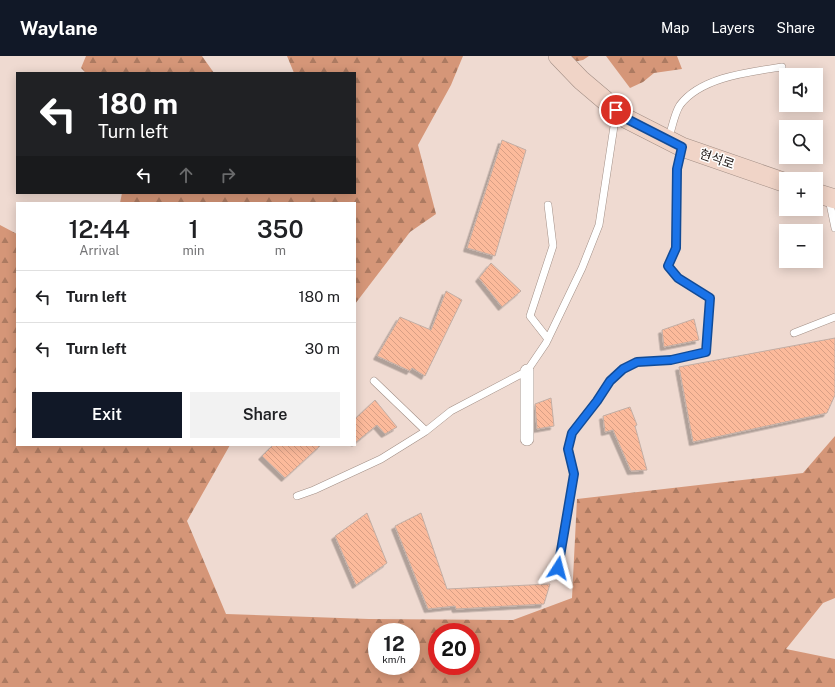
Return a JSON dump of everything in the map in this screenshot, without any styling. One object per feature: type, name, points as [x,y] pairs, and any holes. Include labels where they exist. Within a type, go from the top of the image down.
[{"type":"street","name":"현석로","points":[[558,56],[581,80],[627,119],[675,143],[779,180]]},
{"type":"street","points":[[527,371],[527,439]]},
{"type":"lane","points":[[558,568],[574,474],[568,449],[572,433],[597,401],[610,381],[623,369],[637,362],[671,360],[706,352],[710,298],[678,278],[668,266],[676,248],[677,169],[675,143],[680,106],[696,89],[738,74],[782,67]]},
{"type":"lane","points":[[297,496],[314,490],[381,458],[426,431],[450,411],[527,371],[548,338],[582,268],[599,225],[616,110]]},
{"type":"lane","points":[[826,196],[835,228]]},
{"type":"lane","points":[[548,205],[553,246],[530,316],[548,338]]},
{"type":"lane","points":[[794,333],[835,317]]},
{"type":"lane","points":[[374,382],[426,431]]},
{"type":"green space","points":[[86,56],[202,56],[213,72],[85,72],[81,68]]},
{"type":"green space","points":[[287,56],[463,56],[451,85],[418,145],[436,214],[410,232],[356,303],[356,202],[120,202],[122,194],[356,194],[356,72],[294,72]]},
{"type":"green space","points":[[568,56],[589,56],[583,60],[573,62]]},
{"type":"green space","points":[[606,56],[677,56],[682,69],[654,73],[643,82],[630,88]]},
{"type":"green space","points":[[0,225],[16,233],[16,446],[229,446],[187,521],[226,614],[369,619],[513,620],[572,598],[577,499],[803,473],[835,436],[835,598],[823,603],[786,649],[835,659],[835,687],[0,687]]},
{"type":"building","points":[[502,140],[526,150],[495,256],[467,248]]},
{"type":"building","points":[[491,263],[521,291],[502,307],[479,278]]},
{"type":"building","points":[[446,291],[462,300],[425,376],[412,368],[410,371],[377,356],[400,317],[431,330]]},
{"type":"building","points":[[694,319],[699,340],[664,347],[662,330]]},
{"type":"building","points":[[835,338],[835,395],[827,413],[693,442],[679,367]]},
{"type":"building","points":[[551,398],[554,426],[537,429],[535,404]]},
{"type":"building","points":[[375,400],[397,427],[385,434],[377,425],[356,442],[356,418]]},
{"type":"building","points":[[630,407],[637,425],[635,426],[647,470],[631,471],[613,430],[605,432],[603,416]]},
{"type":"building","points":[[272,446],[320,446],[285,478],[262,456]]},
{"type":"building","points":[[367,513],[387,563],[356,585],[335,536]]},
{"type":"building","points":[[421,513],[447,589],[550,584],[544,604],[456,609],[455,606],[428,609],[395,526]]},
{"type":"route","points":[[558,568],[574,474],[568,449],[572,433],[597,401],[610,381],[623,369],[637,362],[671,360],[706,352],[710,298],[678,278],[668,266],[676,248],[677,169],[682,147],[627,119],[616,110]]}]
